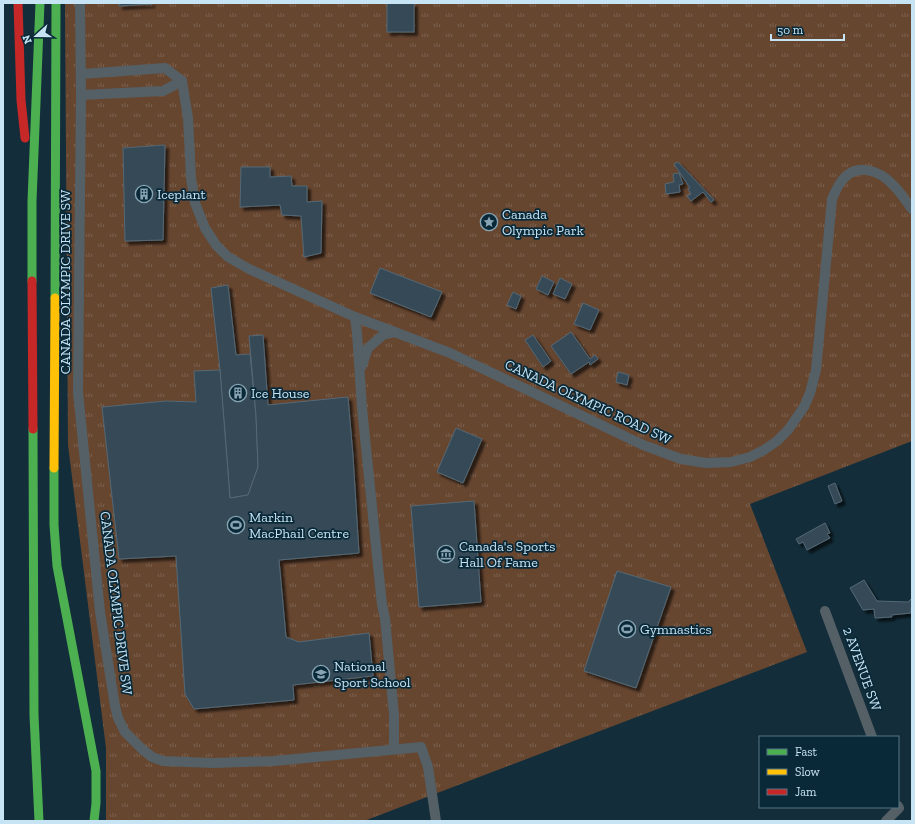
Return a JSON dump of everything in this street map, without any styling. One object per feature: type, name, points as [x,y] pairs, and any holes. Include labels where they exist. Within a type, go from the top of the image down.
[{"type":"highway","points":[[18,3],[21,100],[32,201]]},
{"type":"highway","points":[[39,821],[34,715],[32,201],[40,3]]},
{"type":"highway","points":[[56,3],[54,525],[57,566],[96,771],[96,803],[94,821]]},
{"type":"street","name":"CANADA OLYMPIC DRIVE SW","points":[[80,3],[81,95],[78,392],[100,612],[118,718],[125,732],[142,749],[152,757],[163,761],[213,763],[274,761],[394,748],[421,747],[428,767],[436,821]]},
{"type":"street","points":[[81,74],[165,68],[182,81],[164,91],[81,95]]},
{"type":"street","name":"CANADA OLYMPIC ROAD SW","points":[[182,81],[188,118],[191,178],[195,203],[205,228],[216,245],[228,257],[355,317],[450,353],[587,418],[681,459],[706,463],[731,462],[750,457],[777,441],[796,419],[810,393],[816,370],[832,199],[840,182],[852,172],[861,169],[876,172],[894,185],[912,208]]},
{"type":"street","points":[[355,317],[362,408],[394,715],[394,748]]},
{"type":"street","points":[[360,372],[368,348],[383,335],[395,332]]},
{"type":"street","name":"2 AVENUE SW","points":[[825,611],[872,736]]},
{"type":"street","points":[[886,821],[897,808]]},
{"type":"green space","name":"Canada Olympic Park","points":[[65,3],[912,3],[912,441],[750,504],[807,652],[364,821],[106,821],[106,748],[68,445]]},
{"type":"building","points":[[119,3],[152,3],[152,4],[119,6]]},
{"type":"building","points":[[387,3],[414,3],[414,32],[387,32]]},
{"type":"building","name":"Iceplant","points":[[165,145],[163,240],[125,241],[123,148]]},
{"type":"building","points":[[678,162],[714,200],[711,202],[703,192],[691,201],[687,196],[691,194],[688,189],[690,188],[674,164]]},
{"type":"building","points":[[241,167],[270,167],[270,177],[291,176],[292,186],[307,186],[307,202],[322,201],[321,253],[304,257],[301,216],[282,215],[280,205],[240,207]]},
{"type":"building","points":[[679,173],[683,184],[679,185],[680,192],[666,194],[665,184],[674,182],[673,174]]},
{"type":"building","points":[[380,268],[442,292],[431,317],[370,293]]},
{"type":"building","points":[[542,276],[554,282],[548,295],[536,289]]},
{"type":"building","points":[[560,278],[572,284],[565,299],[553,294]]},
{"type":"building","name":"Ice House","points":[[228,285],[236,355],[250,354],[256,415],[258,467],[248,495],[230,498],[220,370],[211,288]]},
{"type":"building","points":[[513,292],[521,296],[516,309],[507,305]]},
{"type":"building","points":[[583,303],[599,310],[590,330],[574,324]]},
{"type":"building","points":[[571,332],[590,359],[595,355],[598,359],[590,365],[589,362],[571,374],[551,346]]},
{"type":"building","name":"Markin MacPhail Centre","points":[[263,335],[268,405],[348,397],[353,456],[359,553],[279,560],[286,637],[299,642],[369,633],[373,676],[293,685],[294,700],[194,709],[185,694],[176,556],[119,559],[102,407],[166,401],[196,402],[194,371],[220,370],[230,498],[248,495],[258,467],[256,415],[249,336]]},
{"type":"building","points":[[533,335],[551,361],[543,367],[525,340]]},
{"type":"building","points":[[618,372],[629,375],[627,385],[616,382]]},
{"type":"building","points":[[456,428],[482,439],[463,483],[437,472]]},
{"type":"building","points":[[835,483],[842,501],[835,504],[828,486]]},
{"type":"building","name":"Canada's Sports Hall Of Fame","points":[[474,501],[481,602],[419,607],[411,506]]},
{"type":"building","points":[[825,523],[830,533],[827,534],[830,538],[807,550],[803,542],[799,544],[796,539]]},
{"type":"building","name":"Gymnastics","points":[[617,571],[671,587],[636,688],[584,671]]},
{"type":"building","points":[[864,580],[877,601],[908,602],[912,598],[911,613],[891,615],[892,617],[875,618],[874,609],[863,610],[850,588]]},
{"type":"traffic: fast","points":[[32,281],[32,201],[40,3]]},
{"type":"traffic: fast","points":[[55,298],[56,3]]},
{"type":"traffic: fast","points":[[33,429],[34,715],[39,821]]},
{"type":"traffic: fast","points":[[54,468],[54,525],[57,566],[96,771],[96,803],[94,821]]},
{"type":"traffic: slow","points":[[54,468],[55,298]]},
{"type":"traffic: jam","points":[[18,3],[21,100],[25,138]]},
{"type":"traffic: jam","points":[[32,281],[33,429]]},
{"type":"place","name":"Iceplant","points":[[144,194]]},
{"type":"place","name":"Canada Olympic Park","points":[[489,222]]},
{"type":"place","name":"Ice House","points":[[238,393]]},
{"type":"place","name":"Markin MacPhail Centre","points":[[236,525]]},
{"type":"place","name":"Canada's Sports Hall Of Fame","points":[[446,554]]},
{"type":"place","name":"Gymnastics","points":[[627,629]]},
{"type":"place","name":"National Sport School","points":[[321,674]]}]
